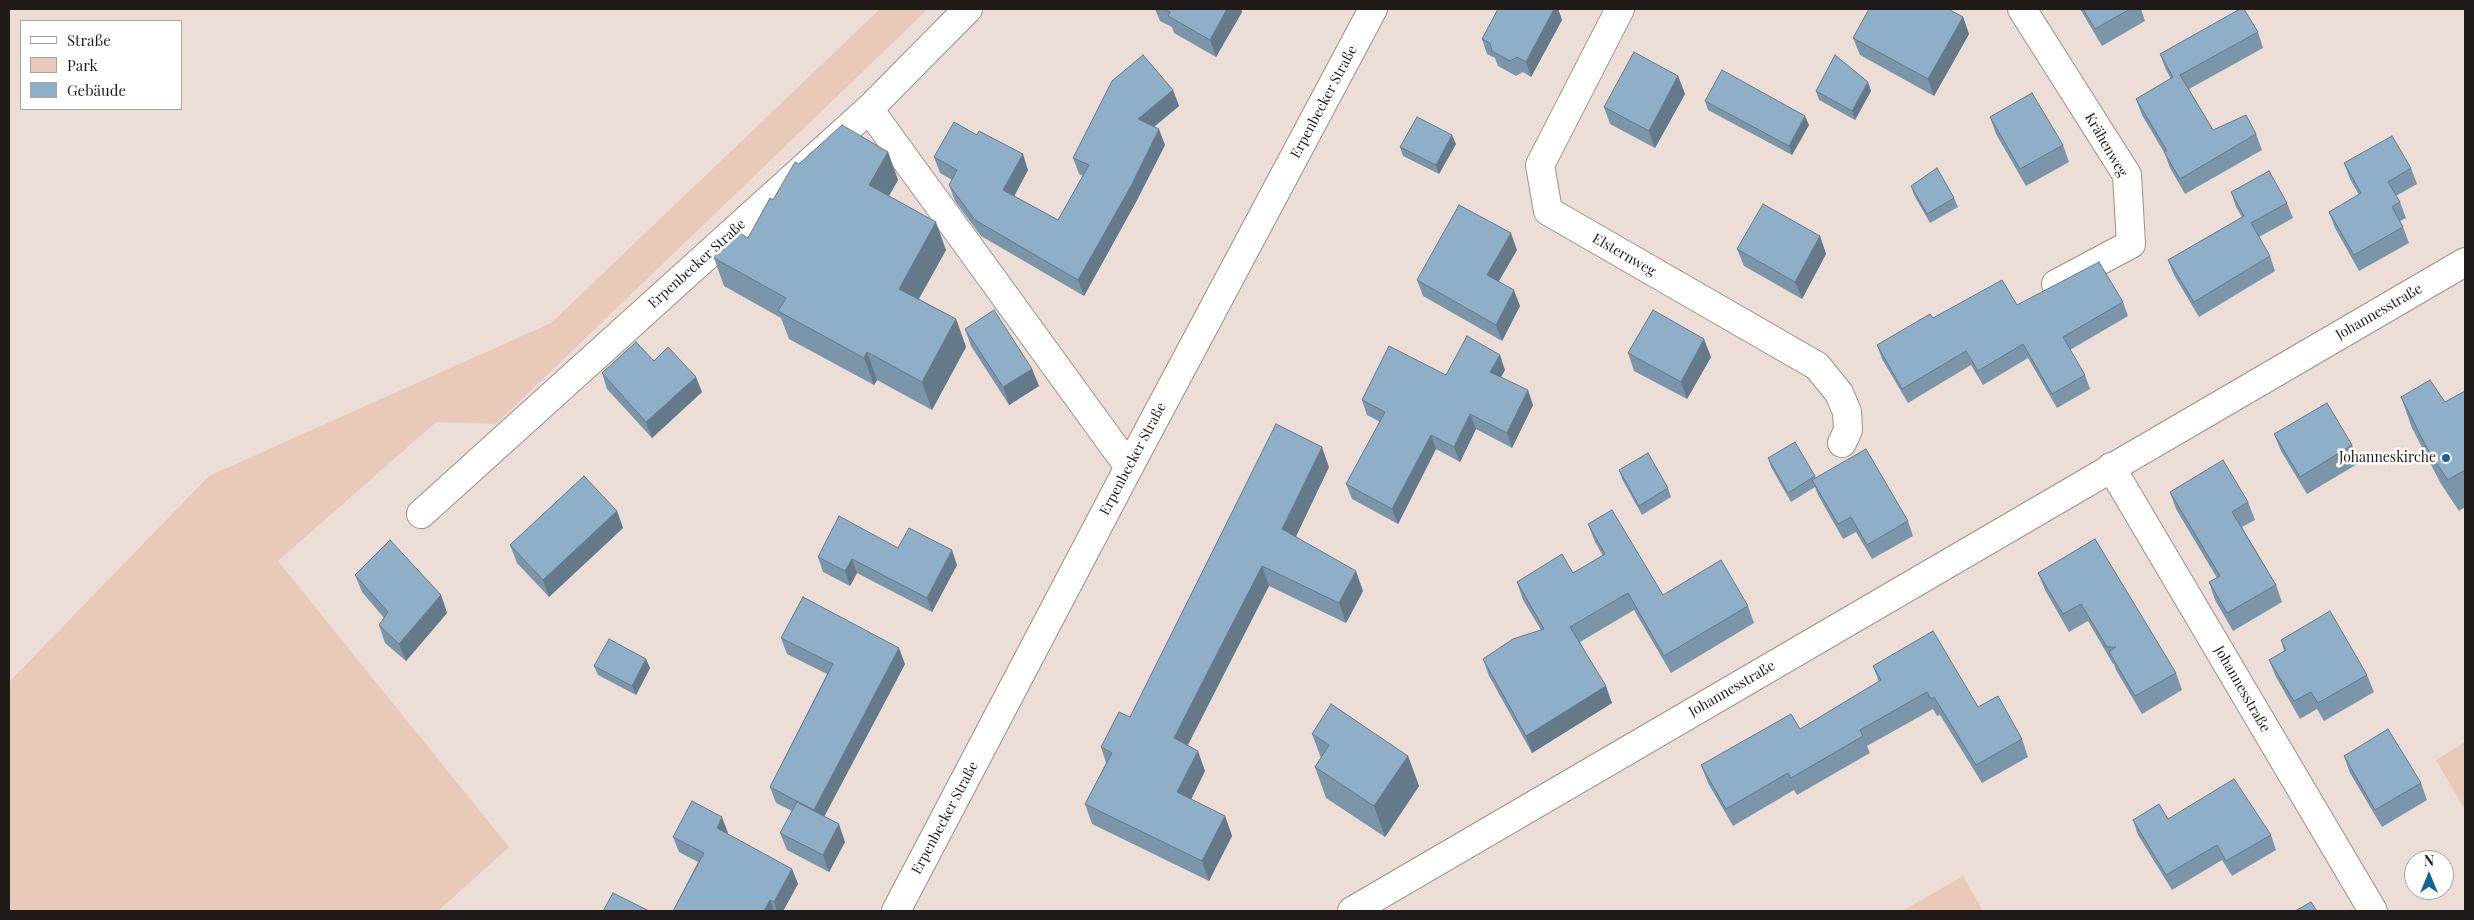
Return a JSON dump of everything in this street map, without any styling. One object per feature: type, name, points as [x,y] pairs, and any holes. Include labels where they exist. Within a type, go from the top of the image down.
[{"type":"street","name":"Erpenbecker Straße","points":[[422,514],[868,109],[968,9]]},
{"type":"street","name":"Erpenbecker Straße","points":[[896,911],[1129,467],[1373,9]]},
{"type":"street","name":"Elsternweg","points":[[1620,9],[1540,165],[1548,211],[1817,366],[1839,393],[1847,412],[1848,430],[1842,443]]},
{"type":"street","name":"Krähenweg","points":[[2022,9],[2127,175],[2131,244],[2056,284]]},
{"type":"street","points":[[868,109],[1129,467]]},
{"type":"street","name":"Johannesstraße","points":[[1352,911],[2465,262]]},
{"type":"street","name":"Johannesstraße","points":[[2111,467],[2373,911]]},
{"type":"green space","points":[[880,9],[928,9],[496,424],[436,422],[278,561],[509,847],[438,911],[9,911],[9,682],[209,476],[551,323]]},
{"type":"green space","points":[[2465,742],[2465,810],[2436,760]]},
{"type":"green space","points":[[1963,876],[1983,911],[1902,911]]},
{"type":"building","points":[[1163,9],[1227,9],[1210,40],[1168,16],[1170,12]]},
{"type":"building","points":[[1498,9],[1554,9],[1526,62],[1517,57],[1510,61],[1492,51],[1490,43],[1482,39]]},
{"type":"building","points":[[1869,9],[1948,9],[1963,17],[1928,79],[1853,38]]},
{"type":"building","points":[[2083,9],[2130,9],[2095,29]]},
{"type":"building","points":[[2240,9],[2244,9],[2258,32],[2180,75],[2213,130],[2246,115],[2256,134],[2180,179],[2164,152],[2167,151],[2136,99],[2173,77],[2160,54]]},
{"type":"building","points":[[1634,52],[1678,76],[1649,131],[1604,107]]},
{"type":"building","points":[[1143,55],[1173,90],[1138,119],[1159,129],[1131,186],[1078,280],[975,220],[949,185],[957,170],[934,157],[954,122],[977,135],[979,131],[1023,154],[1003,190],[1058,220],[1089,165],[1073,158],[1112,81]]},
{"type":"building","points":[[1835,55],[1868,82],[1852,111],[1816,91]]},
{"type":"building","points":[[1722,70],[1805,116],[1789,146],[1705,101]]},
{"type":"building","points":[[2032,93],[2063,145],[2020,169],[1990,117]]},
{"type":"building","points":[[1417,117],[1452,135],[1436,165],[1400,147]]},
{"type":"building","points":[[842,125],[888,152],[869,185],[936,222],[899,289],[956,319],[922,382],[867,352],[864,358],[778,311],[786,298],[714,258],[731,228],[748,238],[770,198],[773,200],[795,162],[799,164]]},
{"type":"building","points":[[2392,136],[2411,168],[2388,182],[2400,202],[2392,207],[2403,227],[2354,255],[2329,212],[2361,193],[2344,163]]},
{"type":"building","points":[[1937,168],[1954,198],[1927,214],[1911,186]]},
{"type":"building","points":[[2269,171],[2287,203],[2251,223],[2270,256],[2194,302],[2168,260],[2244,216],[2231,192]]},
{"type":"building","points":[[1763,204],[1820,236],[1795,282],[1737,249]]},
{"type":"building","points":[[1459,205],[1511,233],[1487,275],[1514,290],[1496,325],[1417,280]]},
{"type":"building","points":[[2099,262],[2123,302],[2063,337],[2085,375],[2052,394],[2023,344],[1978,371],[1966,351],[1902,389],[1877,345],[1930,314],[1933,318],[2002,280],[2017,305]]},
{"type":"building","points":[[994,310],[1032,369],[1003,387],[965,329]]},
{"type":"building","points":[[1653,310],[1704,339],[1681,382],[1628,353]]},
{"type":"building","points":[[1467,336],[1500,355],[1490,372],[1528,390],[1507,433],[1470,414],[1454,447],[1431,435],[1392,509],[1346,484],[1385,412],[1362,400],[1389,346],[1446,375]]},
{"type":"building","points":[[636,342],[654,361],[668,347],[696,377],[646,422],[602,373]]},
{"type":"building","points":[[2430,380],[2445,402],[2465,391],[2465,470],[2448,480],[2430,454],[2401,397]]},
{"type":"building","points":[[2327,403],[2352,445],[2300,477],[2274,434]]},
{"type":"building","points":[[1276,424],[1322,447],[1282,529],[1356,571],[1339,603],[1262,566],[1174,738],[1198,751],[1177,792],[1225,816],[1202,861],[1085,804],[1112,753],[1101,747],[1119,712],[1130,717]]},
{"type":"building","points":[[1795,442],[1815,476],[1788,493],[1768,458]]},
{"type":"building","points":[[1866,449],[1908,521],[1867,545],[1851,517],[1838,524],[1812,480]]},
{"type":"building","points":[[1648,453],[1668,488],[1639,506],[1619,470]]},
{"type":"building","points":[[2223,460],[2248,502],[2232,512],[2276,585],[2227,613],[2209,582],[2220,576],[2170,492]]},
{"type":"building","points":[[584,476],[617,511],[543,580],[510,545]]},
{"type":"building","points":[[1612,510],[1663,595],[1721,560],[1748,606],[1664,656],[1628,593],[1570,627],[1606,686],[1526,736],[1483,659],[1513,639],[1544,629],[1517,582],[1562,554],[1573,573],[1605,554],[1588,524]]},
{"type":"building","points":[[839,516],[898,548],[909,528],[952,550],[927,598],[852,559],[845,571],[818,557]]},
{"type":"building","points":[[2095,539],[2176,673],[2135,696],[2109,652],[2116,647],[2107,647],[2081,604],[2063,614],[2038,573]]},
{"type":"building","points":[[390,540],[441,595],[399,644],[379,625],[388,612],[355,575]]},
{"type":"building","points":[[803,597],[899,648],[814,810],[770,787],[833,664],[781,638]]},
{"type":"building","points":[[2330,611],[2367,675],[2318,703],[2311,692],[2294,701],[2269,660],[2286,650],[2281,640]]},
{"type":"building","points":[[1933,631],[1978,707],[1998,696],[2022,739],[1976,765],[1934,697],[1931,699],[1927,692],[1860,730],[1863,736],[1791,778],[1788,773],[1726,809],[1701,765],[1791,714],[1800,729],[1881,680],[1873,666]]},
{"type":"building","points":[[609,639],[646,659],[632,686],[594,666]]},
{"type":"building","points":[[1331,704],[1408,756],[1374,806],[1315,767],[1329,745],[1312,734]]},
{"type":"building","points":[[2388,729],[2421,783],[2375,810],[2344,756]]},
{"type":"building","points":[[2234,779],[2271,835],[2226,861],[2217,845],[2166,875],[2133,820],[2159,804],[2168,819]]},
{"type":"building","points":[[692,801],[722,817],[717,828],[792,869],[774,902],[770,900],[764,911],[673,911],[704,853],[673,837]]},
{"type":"building","points":[[797,802],[839,824],[823,855],[780,833]]},
{"type":"building","points":[[613,893],[649,911],[603,911]]},
{"type":"building","points":[[2311,902],[2317,911],[2295,911]]},
{"type":"place","name":"Johanneskirche","points":[[2446,458]]}]
